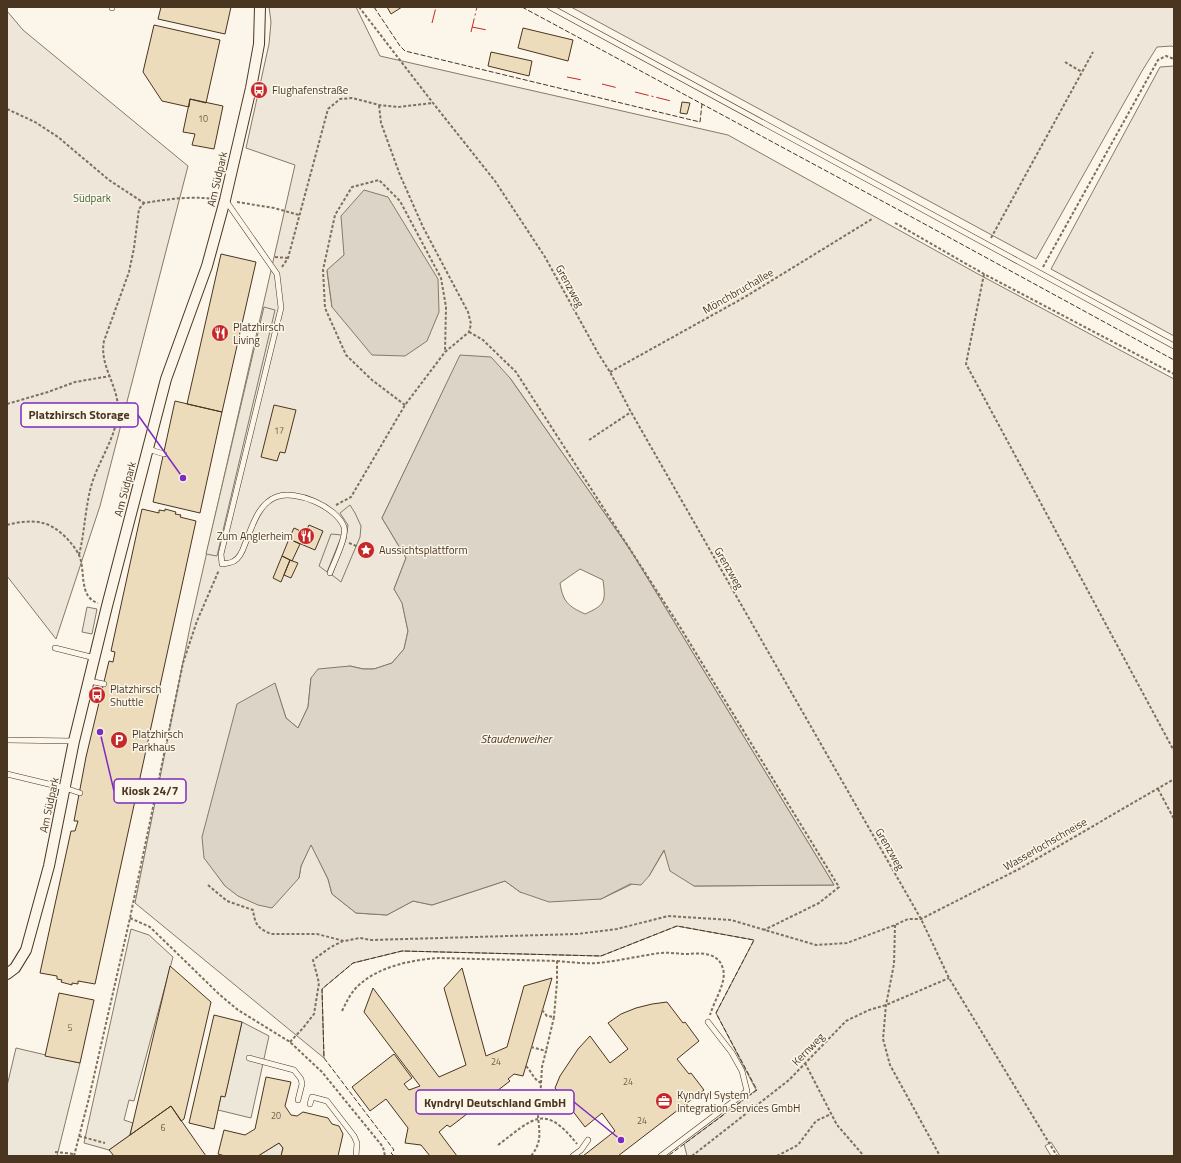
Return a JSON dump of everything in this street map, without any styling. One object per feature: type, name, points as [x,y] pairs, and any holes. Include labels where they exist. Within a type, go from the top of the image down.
[{"type":"street","name":"Am Südpark","points":[[7,974],[15,968],[26,950],[49,866],[74,741],[90,681],[107,606],[166,379],[207,266],[225,200],[251,88],[259,44],[260,7]]},
{"type":"lane","points":[[550,7],[1174,346]]},
{"type":"lane","points":[[225,200],[277,274],[281,308],[222,554],[222,564],[234,562],[241,554],[259,513],[271,499],[289,494],[302,496],[313,500],[330,510],[339,518],[344,528],[343,540],[330,573]]},
{"type":"lane","points":[[148,449],[164,454]]},
{"type":"lane","points":[[55,648],[95,658]]},
{"type":"lane","points":[[90,681],[104,684]]},
{"type":"lane","points":[[7,740],[74,741]]},
{"type":"lane","points":[[7,774],[80,793]]},
{"type":"lane","points":[[661,1156],[747,1091],[742,1071],[732,1053],[708,1022]]},
{"type":"lane","points":[[249,1058],[294,1070],[301,1079],[302,1084],[298,1100]]},
{"type":"lane","points":[[310,1104],[312,1097],[327,1101],[354,1136],[357,1143],[356,1156]]},
{"type":"lane","points":[[574,1156],[581,1150],[588,1140]]},
{"type":"path","name":"Grenzweg","points":[[359,7],[495,181],[545,257],[631,412],[921,919],[948,978],[1057,1156]]},
{"type":"path","points":[[987,244],[1093,52]]},
{"type":"path","points":[[1040,273],[1158,60],[1166,56],[1174,59]]},
{"type":"path","points":[[1065,62],[1082,72]]},
{"type":"path","points":[[277,274],[288,258],[328,109],[340,99],[352,98],[379,105],[398,107],[433,103]]},
{"type":"path","points":[[330,510],[334,506],[351,497],[405,405],[446,352],[469,332],[472,324],[468,312],[423,227],[400,175],[381,123],[379,105]]},
{"type":"path","points":[[7,109],[34,122],[58,137],[109,180],[144,204]]},
{"type":"path","points":[[405,405],[372,380],[346,355],[325,308],[323,270],[335,215],[352,187],[379,180],[400,201],[441,278],[446,307],[446,352]]},
{"type":"path","points":[[79,555],[90,492],[98,469],[108,449],[116,425],[118,408],[116,390],[104,360],[102,349],[129,272],[140,209],[144,204],[168,199],[194,197],[225,200],[274,208],[299,215]]},
{"type":"path","name":"Mönchbruchallee","points":[[610,372],[745,297],[872,219]]},
{"type":"path","points":[[894,223],[984,274],[1174,374]]},
{"type":"path","points":[[984,274],[966,364],[1174,751]]},
{"type":"path","points":[[469,332],[483,340],[516,372],[680,627],[839,887],[819,903],[764,930]]},
{"type":"path","points":[[7,404],[48,392],[75,382],[110,376]]},
{"type":"path","points":[[589,440],[631,412]]},
{"type":"path","points":[[7,525],[23,521],[44,523],[65,535],[79,555],[84,588],[88,597],[95,602],[107,606]]},
{"type":"path","points":[[343,540],[366,550]]},
{"type":"path","points":[[55,1152],[74,1155],[130,918],[183,663],[197,621],[222,564]]},
{"type":"path","name":"Wasserlochschneise","points":[[344,941],[360,938],[371,940],[577,934],[618,929],[668,916],[731,920],[816,946],[847,943],[908,919],[921,919],[1021,868],[1174,779]]},
{"type":"path","points":[[1158,788],[1174,819]]},
{"type":"path","points":[[208,885],[227,901],[252,910],[255,923],[264,932],[271,934],[317,934],[344,941]]},
{"type":"path","points":[[130,918],[150,927],[220,995],[238,1010],[290,1042],[322,1072],[341,1094],[383,1148],[385,1156]]},
{"type":"path","points":[[895,925],[894,964],[886,1005],[883,1039],[890,1065],[940,1156]]},
{"type":"path","points":[[290,1042],[314,1014],[319,984],[313,960],[344,941]]},
{"type":"path","points":[[342,1011],[348,998],[355,989],[366,980],[388,969],[421,960],[439,958],[597,963],[662,952],[687,954],[698,952],[715,958],[721,964],[724,977],[708,1022]]},
{"type":"path","points":[[531,1156],[540,1138],[538,1107],[542,1067],[554,1017],[557,961]]},
{"type":"path","name":"Kernweg","points":[[692,1156],[789,1080],[846,1021],[868,1010],[886,1005],[948,978]]},
{"type":"path","points":[[542,1010],[547,1016],[554,1017]]},
{"type":"path","points":[[531,1047],[546,1051]]},
{"type":"path","points":[[805,1063],[837,1125],[864,1156]]},
{"type":"path","points":[[526,1066],[535,1080],[541,1083]]},
{"type":"path","points":[[777,1156],[798,1145],[816,1121],[831,1114]]},
{"type":"path","points":[[498,1145],[532,1120],[538,1118],[548,1119],[559,1125],[569,1134],[581,1150]]},
{"type":"path","points":[[79,1136],[105,1142]]},
{"type":"green space","points":[[269,7],[356,7],[380,56],[728,135],[978,274],[1174,379],[1174,1156],[1060,1156],[1051,1142],[1045,1146],[1051,1156],[687,1156],[684,1144],[756,1090],[716,1013],[754,940],[677,926],[601,956],[402,951],[353,963],[322,989],[324,1058],[135,903],[191,622],[295,165],[246,148],[269,44],[271,22]],"holes":[[[344,255],[332,307],[327,271]],[[510,378],[631,551],[834,885],[694,886],[665,849],[649,876],[601,899],[520,892],[505,881],[432,905],[413,901],[387,915],[356,913],[332,894],[328,879],[311,844],[301,866],[299,878],[225,886],[216,873],[275,684],[286,718],[298,728],[308,707],[311,678],[350,666],[363,669],[374,669],[392,663],[404,649],[408,631],[402,602],[394,589],[406,558],[382,518],[446,385]]]},
{"type":"green space","points":[[571,7],[1174,7],[1174,48],[1172,46],[1157,47],[1036,259]]},
{"type":"green space","name":"Südpark","points":[[7,11],[23,30],[188,166],[100,506],[56,639],[7,576]]},
{"type":"green space","points":[[1174,66],[1174,336],[1051,269],[1160,67]]},
{"type":"shaded area","points":[[264,307],[275,310],[217,556],[206,554]]},
{"type":"shaded area","points":[[350,505],[361,526],[360,537],[341,582],[332,575],[346,539],[348,525],[340,513]]},
{"type":"shaded area","points":[[331,534],[342,535],[327,572],[319,566]]},
{"type":"shaded area","points":[[87,607],[97,609],[92,634],[82,632]]},
{"type":"shaded area","points":[[131,929],[149,935],[173,957],[134,1101],[129,1100],[124,1120],[133,1123],[130,1135],[109,1150],[84,1143]]},
{"type":"shaded area","points":[[242,1022],[269,1036],[251,1118],[218,1110],[221,1096],[225,1096]]},
{"type":"shaded area","points":[[16,1048],[80,1063],[57,1156],[7,1156],[7,1086]]},
{"type":"shaded area","points":[[279,1143],[283,1148],[281,1156],[258,1156]]},
{"type":"water","points":[[364,190],[388,197],[438,279],[439,312],[427,341],[405,356],[372,355],[332,307],[327,270],[344,255],[341,216]]},
{"type":"water","name":"Staudenweiher","points":[[460,355],[491,357],[510,378],[631,551],[834,885],[694,886],[670,871],[664,850],[649,876],[641,885],[630,884],[601,899],[549,902],[520,892],[505,881],[432,905],[413,901],[387,915],[356,913],[332,894],[328,879],[311,845],[301,866],[299,878],[272,908],[258,905],[238,896],[225,886],[204,858],[202,837],[237,704],[275,683],[286,718],[298,728],[308,707],[311,678],[318,669],[350,666],[363,669],[374,669],[392,663],[404,649],[408,631],[402,603],[394,589],[406,558],[382,518]],"holes":[[[580,569],[603,580],[603,602],[597,608],[585,614],[567,603],[560,583]]]},
{"type":"building","points":[[161,7],[231,7],[225,34],[158,19]]},
{"type":"building","points":[[387,7],[402,7],[391,14]]},
{"type":"building","points":[[154,25],[220,40],[206,103],[190,99],[189,107],[162,101],[143,72]]},
{"type":"building","points":[[523,28],[573,40],[568,61],[518,48]]},
{"type":"building","points":[[491,52],[532,61],[529,76],[488,66]]},
{"type":"building","points":[[190,99],[223,106],[214,149],[192,145],[195,134],[183,132]]},
{"type":"building","points":[[682,102],[690,103],[687,114],[680,113]]},
{"type":"building","points":[[221,254],[256,262],[222,412],[187,404]]},
{"type":"building","points":[[175,401],[222,412],[200,513],[153,502]]},
{"type":"building","points":[[274,405],[296,410],[285,453],[280,452],[277,461],[261,457]]},
{"type":"building","name":"Platzhirsch Parkhaus","points":[[142,509],[159,513],[159,510],[165,511],[165,509],[176,512],[175,514],[181,515],[180,517],[196,521],[95,984],[78,981],[78,984],[72,983],[72,985],[61,982],[62,980],[57,979],[57,976],[40,973],[71,831],[75,831],[78,821],[74,821],[86,757],[109,661],[113,662],[115,652],[111,651]]},
{"type":"building","name":"Zum Anglerheim","points":[[309,525],[323,531],[315,550],[289,539],[294,528],[305,533]]},
{"type":"building","points":[[289,539],[300,544],[292,561],[282,556]]},
{"type":"building","points":[[282,556],[290,560],[281,582],[273,578]]},
{"type":"building","points":[[290,560],[298,563],[291,578],[284,575]]},
{"type":"building","points":[[170,966],[211,1002],[184,1119],[181,1121],[171,1106],[130,1135]]},
{"type":"building","points":[[462,968],[486,1056],[507,1047],[524,986],[552,978],[523,1076],[514,1074],[508,1079],[510,1081],[450,1127],[447,1125],[439,1132],[457,1156],[430,1156],[421,1145],[405,1143],[408,1128],[386,1099],[370,1111],[352,1087],[394,1054],[412,1078],[404,1084],[409,1090],[420,1086],[364,1012],[373,988],[439,1077],[466,1065],[444,988]]},
{"type":"building","points":[[59,993],[94,1000],[80,1063],[45,1056]]},
{"type":"building","points":[[667,1002],[683,1023],[685,1022],[699,1041],[677,1059],[689,1074],[691,1073],[704,1090],[618,1156],[583,1156],[615,1131],[602,1113],[585,1127],[555,1088],[560,1076],[578,1049],[590,1036],[610,1063],[628,1049],[608,1023],[621,1014],[636,1008]]},
{"type":"building","points":[[214,1015],[242,1022],[225,1097],[221,1096],[214,1129],[189,1123]]},
{"type":"building","points":[[266,1077],[291,1082],[285,1106],[291,1115],[297,1116],[303,1112],[328,1118],[332,1124],[339,1126],[343,1134],[338,1156],[281,1156],[283,1148],[279,1143],[258,1156],[225,1156],[218,1154],[224,1130],[245,1135],[255,1129]]},
{"type":"building","points":[[171,1106],[206,1156],[114,1156],[109,1150]]},
{"type":"fence","points":[[374,7],[400,46],[405,51],[700,122],[702,104]]},
{"type":"fence","points":[[522,7],[1174,360]]},
{"type":"fence","points":[[394,1156],[391,1153],[394,1150],[324,1058],[322,989],[353,963],[402,951],[601,956],[677,926],[754,940],[716,1013],[757,1090],[668,1156]]},
{"type":"power","points":[[432,23],[436,7]]},
{"type":"power","points":[[471,32],[477,7]]},
{"type":"power","points":[[472,27],[487,30]]},
{"type":"power","points":[[567,77],[582,80]]},
{"type":"power","points":[[602,84],[618,88]]},
{"type":"power","points":[[635,92],[671,101]]},
{"type":"place","name":"Flughafenstraße","points":[[259,90]]},
{"type":"place","name":"Platzhirsch Living","points":[[220,333]]},
{"type":"place","name":"Platzhirsch Storage","points":[[183,478]]},
{"type":"place","name":"Zum Anglerheim","points":[[306,536]]},
{"type":"place","name":"Aussichtsplattform","points":[[366,550]]},
{"type":"place","name":"Platzhirsch Shuttle","points":[[97,695]]},
{"type":"place","name":"Kiosk 24/7","points":[[100,732]]},
{"type":"place","name":"Platzhirsch Parkhaus","points":[[119,740]]},
{"type":"place","name":"Kyndryl System Integration Services GmbH","points":[[664,1101]]},
{"type":"place","name":"Kyndryl Deutschland GmbH","points":[[621,1140]]}]
